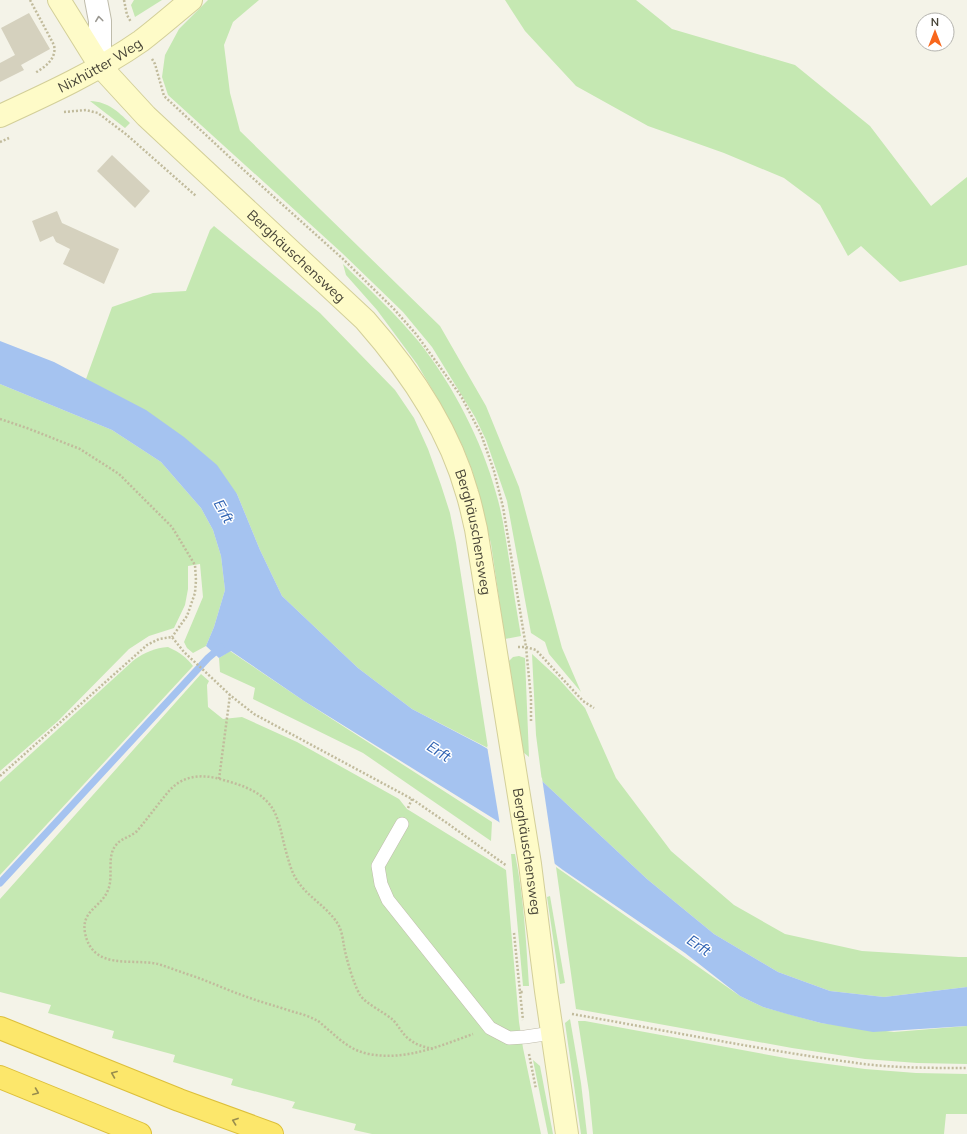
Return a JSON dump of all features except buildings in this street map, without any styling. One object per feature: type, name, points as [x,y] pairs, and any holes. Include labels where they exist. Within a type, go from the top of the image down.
[{"type":"highway","points":[[0,1028],[179,1100],[272,1134]]},
{"type":"highway","points":[[0,1077],[140,1134]]},
{"type":"main road","name":"Berghäuschensweg","points":[[59,0],[100,66],[146,116],[365,320],[386,343],[419,390],[433,413],[449,446],[467,492],[476,529],[530,864],[567,1134]]},
{"type":"main road","name":"Nixhütter Weg","points":[[0,116],[56,90],[100,66],[140,41],[191,0]]},
{"type":"street","points":[[96,0],[100,21],[100,66]]},
{"type":"lane","points":[[402,824],[378,866],[381,884],[388,900],[490,1028],[509,1038],[552,1033]]},
{"type":"path","points":[[30,0],[54,45],[54,56],[45,67]]},
{"type":"path","points":[[66,111],[86,110],[98,113],[127,135],[199,198]]},
{"type":"path","points":[[0,419],[80,449],[119,474],[172,527],[195,565],[196,580],[195,593],[187,616],[172,637],[159,639],[147,645],[0,776]]},
{"type":"path","points":[[172,637],[184,652],[212,679],[254,714],[412,799],[508,867]]},
{"type":"path","points":[[496,651],[526,647],[536,650],[583,700],[594,708]]},
{"type":"path","points":[[219,779],[230,695]]},
{"type":"path","points":[[433,1049],[411,1041],[405,1036],[393,1020],[361,997],[345,949],[340,928],[325,907],[300,886],[294,875],[277,819],[268,803],[260,794],[249,788],[219,779],[199,776],[179,781],[171,788],[136,833],[121,841],[114,848],[110,884],[107,893],[89,912],[86,918],[85,932],[93,951],[100,956],[113,960],[157,964],[249,998],[306,1016],[318,1021],[351,1048],[367,1054],[397,1056],[433,1049],[490,1028]]},
{"type":"path","points":[[520,992],[525,1037],[536,1089]]},
{"type":"path","points":[[572,1014],[781,1051],[865,1064],[915,1068],[967,1068]]},
{"type":"green space","points":[[134,0],[162,0],[135,17],[131,5]]},
{"type":"green space","points":[[208,0],[259,0],[233,22],[224,45],[230,93],[240,131],[440,326],[486,406],[519,487],[562,648],[581,692],[549,654],[545,642],[531,633],[507,501],[486,440],[475,417],[432,347],[403,312],[342,253],[168,95],[162,77],[165,55],[179,29]]},
{"type":"green space","points":[[505,0],[636,0],[672,29],[795,65],[870,126],[931,206],[967,177],[967,265],[900,282],[861,246],[848,256],[820,205],[784,178],[724,153],[648,126],[576,86],[525,31]]},
{"type":"green space","points":[[90,101],[108,105],[130,123],[125,128]]},
{"type":"green space","points":[[214,226],[320,313],[395,390],[414,418],[428,449],[450,513],[488,748],[412,709],[358,668],[282,596],[260,550],[237,494],[86,379],[112,307],[153,293],[186,291],[210,230]]},
{"type":"green space","points":[[343,264],[392,312],[419,342],[443,376],[465,414],[483,454],[501,511],[521,636],[505,639],[491,544],[472,470],[462,445],[439,401],[417,364],[377,310],[346,275]]},
{"type":"green space","points":[[0,384],[112,430],[161,462],[201,508],[213,530],[221,556],[225,590],[214,627],[206,646],[193,653],[187,648],[184,642],[203,597],[200,564],[188,566],[188,589],[185,605],[174,628],[149,636],[129,649],[58,721],[0,771]]},
{"type":"green space","points":[[168,647],[182,655],[193,666],[0,875],[0,782],[134,660],[150,651]]},
{"type":"green space","points":[[230,651],[304,701],[492,822],[491,841],[363,753],[253,699],[255,688],[220,672],[219,658]]},
{"type":"green space","points":[[532,654],[558,678],[585,708],[616,778],[671,851],[734,905],[785,934],[862,951],[967,957],[967,987],[884,997],[830,991],[778,972],[714,934],[647,879],[542,781],[536,735]]},
{"type":"green space","points":[[519,656],[525,658],[529,757],[523,752],[509,661],[513,657]]},
{"type":"green space","points":[[201,674],[209,681],[207,685],[208,707],[223,719],[242,717],[297,742],[399,799],[407,809],[506,870],[519,1022],[541,1134],[372,1134],[354,1130],[356,1124],[292,1108],[295,1102],[231,1085],[233,1079],[173,1062],[175,1055],[112,1038],[114,1031],[48,1013],[51,1005],[0,992],[0,899]]},
{"type":"green space","points":[[511,854],[515,854],[521,887],[529,986],[523,986]]},
{"type":"green space","points":[[556,867],[740,996],[763,1007],[821,1023],[894,1032],[967,1026],[967,1064],[917,1063],[865,1059],[792,1048],[576,1009]]},
{"type":"green space","points":[[550,896],[565,983],[560,984],[547,897]]},
{"type":"green space","points":[[570,1019],[581,1083],[587,1134],[581,1134],[565,1023]]},
{"type":"green space","points":[[578,1021],[585,1021],[791,1059],[865,1069],[916,1073],[967,1074],[967,1114],[946,1114],[944,1134],[593,1134],[589,1092]]},
{"type":"green space","points":[[533,1060],[540,1066],[553,1134],[548,1134]]},
{"type":"water","name":"Erft","points":[[0,341],[54,362],[146,410],[184,437],[217,465],[237,494],[260,550],[282,596],[358,668],[412,709],[481,745],[542,781],[647,879],[714,934],[778,972],[830,991],[884,997],[967,987],[967,1026],[873,1032],[821,1023],[787,1014],[763,1007],[740,996],[685,953],[563,870],[499,822],[304,701],[231,651],[219,658],[206,646],[214,627],[225,590],[221,556],[213,530],[201,508],[161,462],[112,430],[0,384]]},
{"type":"pier","points":[[487,746],[542,778],[555,866],[500,825]]},
{"type":"waterway","points":[[0,883],[208,658],[221,647]]}]
